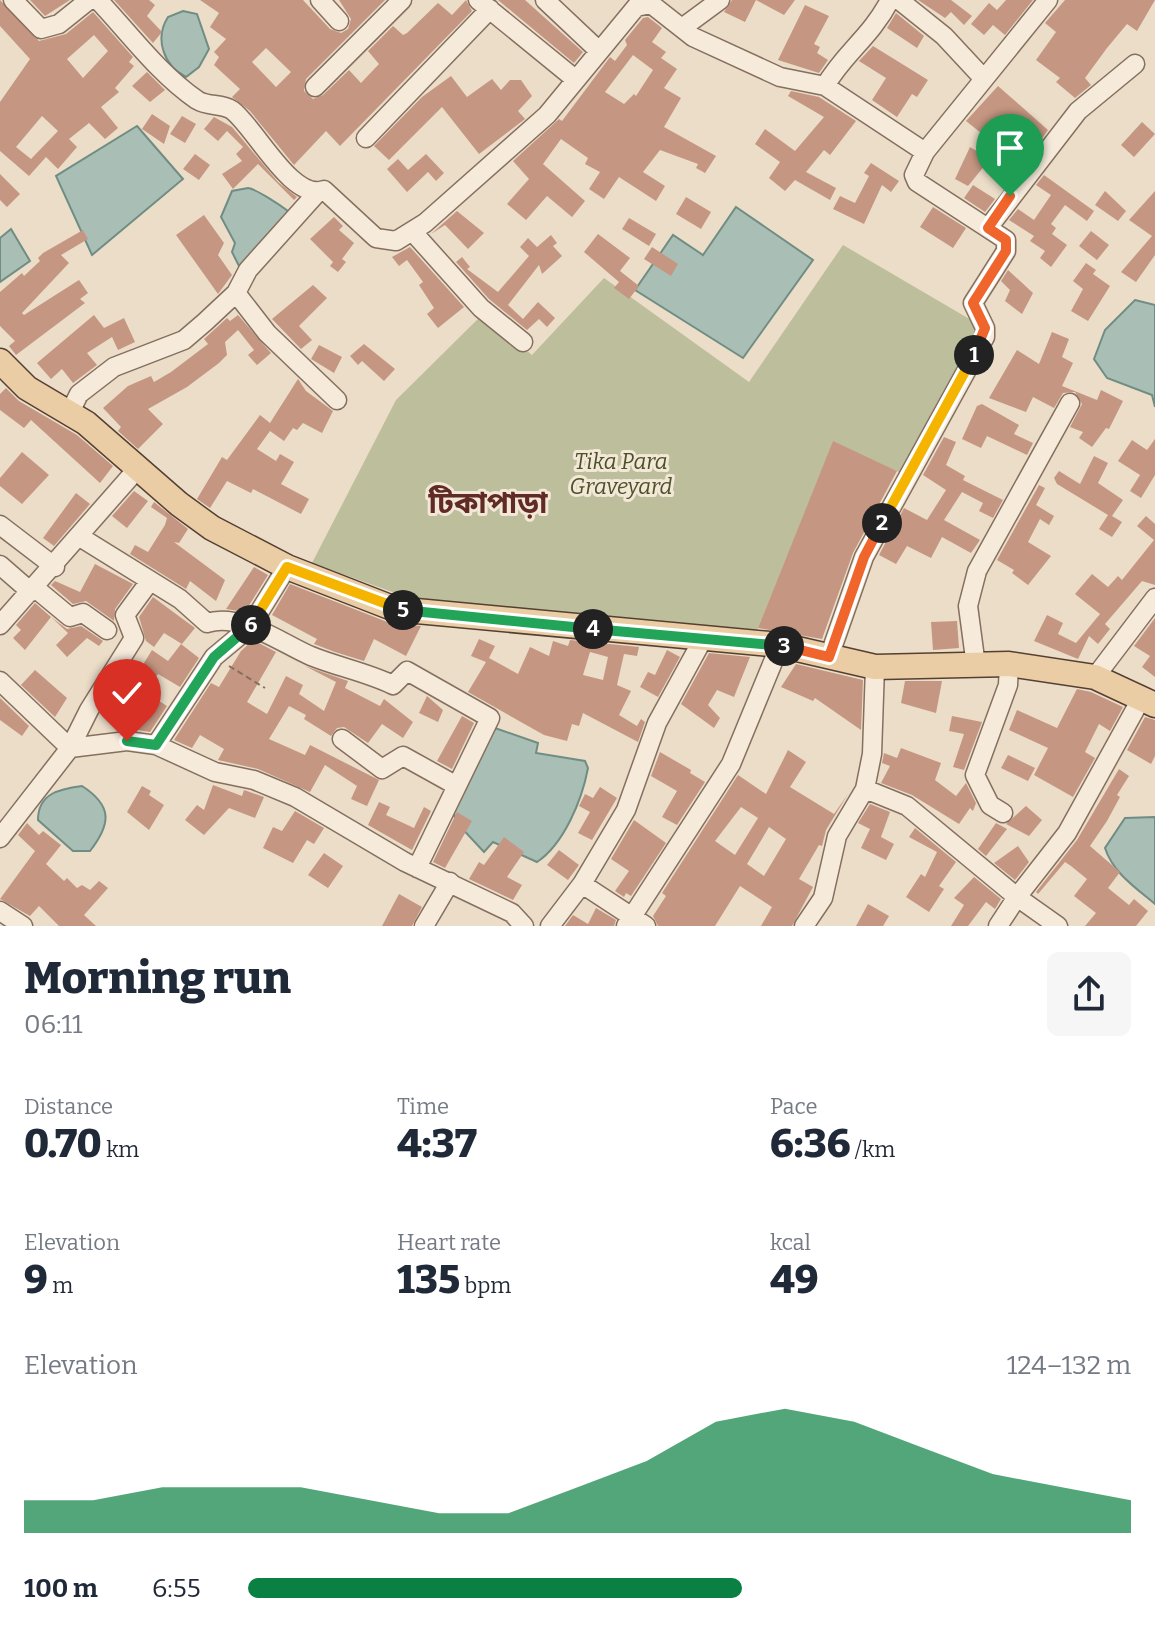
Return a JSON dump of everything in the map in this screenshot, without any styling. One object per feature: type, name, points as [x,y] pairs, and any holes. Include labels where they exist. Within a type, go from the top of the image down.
[{"type":"main road","points":[[0,361],[27,388],[86,423],[212,528],[287,567],[395,609],[780,645],[875,667],[1009,664],[1095,677],[1148,702]]},
{"type":"street","points":[[13,0],[41,29],[59,24],[89,0]]},
{"type":"street","points":[[98,0],[194,98],[231,110],[292,179],[304,189],[317,193]]},
{"type":"street","points":[[320,0],[339,21]]},
{"type":"street","points":[[315,87],[402,0]]},
{"type":"street","points":[[545,0],[598,50]]},
{"type":"street","points":[[682,28],[720,0]]},
{"type":"street","points":[[825,86],[848,54],[855,52],[876,26],[890,0]]},
{"type":"street","points":[[899,0],[944,36],[984,79]]},
{"type":"street","points":[[829,657],[864,557],[985,337],[985,328],[973,303],[1006,251],[1006,240],[917,182],[914,175],[925,152],[1048,0]]},
{"type":"street","points":[[366,138],[484,4],[575,79]]},
{"type":"street","points":[[69,414],[79,394],[123,363],[184,340],[236,293],[248,270],[317,193],[324,190],[376,238],[396,241],[412,231],[547,115],[636,7],[651,4],[693,37],[780,77],[825,86],[925,152]]},
{"type":"street","points":[[988,228],[1078,111],[1135,64]]},
{"type":"street","points":[[412,231],[481,308],[523,342]]},
{"type":"street","points":[[236,293],[267,333],[337,400]]},
{"type":"street","points":[[976,666],[968,606],[977,571],[1070,403]]},
{"type":"street","points":[[0,625],[55,567],[138,468]]},
{"type":"street","points":[[0,525],[55,567]]},
{"type":"street","points":[[80,537],[180,599],[207,623],[217,619],[250,627],[313,657],[361,670],[393,685],[407,671],[490,718],[417,868]]},
{"type":"street","points":[[0,565],[70,617],[83,613],[107,630]]},
{"type":"street","points":[[156,745],[214,657],[250,627],[287,567]]},
{"type":"street","points":[[0,838],[70,748],[89,710],[134,638],[125,615],[150,581]]},
{"type":"street","points":[[1095,677],[1155,598]]},
{"type":"street","points":[[550,926],[582,884],[626,810],[657,723],[703,639]]},
{"type":"street","points":[[582,884],[635,923],[731,764],[780,645]]},
{"type":"street","points":[[1003,813],[990,805],[975,775],[1008,685],[1009,664]]},
{"type":"street","points":[[804,926],[823,898],[837,836],[865,789],[872,754],[875,667]]},
{"type":"street","points":[[0,681],[70,748]]},
{"type":"street","points":[[998,926],[1067,833],[1148,702]]},
{"type":"street","points":[[342,739],[382,769],[403,756],[457,786]]},
{"type":"street","points":[[70,748],[127,741],[156,745],[215,772],[254,780],[295,797],[417,868],[512,913],[524,926]]},
{"type":"street","points":[[865,789],[907,806],[1017,897],[1058,926]]},
{"type":"street","points":[[424,926],[450,882]]},
{"type":"street","points":[[0,911],[23,926]]},
{"type":"path","points":[[214,657],[265,688]]},
{"type":"green space","name":"Tika Para Graveyard","points":[[843,245],[978,324],[976,337],[899,472],[833,442],[754,638],[409,598],[312,563],[396,400],[483,314],[532,355],[604,278],[749,382]]},
{"type":"shaded area","points":[[183,11],[197,14],[209,49],[199,67],[186,77],[167,59],[162,43],[168,17]]},
{"type":"shaded area","points":[[137,126],[183,179],[92,255],[56,176]]},
{"type":"shaded area","points":[[248,188],[288,211],[288,219],[242,272],[232,252],[235,243],[221,217],[232,191]]},
{"type":"shaded area","points":[[736,207],[813,260],[743,358],[635,290],[673,235],[703,255]]},
{"type":"shaded area","points":[[11,229],[30,261],[0,282],[0,238]]},
{"type":"shaded area","points":[[1135,300],[1155,305],[1155,407],[1152,395],[1107,378],[1094,359],[1105,330]]},
{"type":"shaded area","points":[[492,727],[538,743],[536,753],[585,761],[588,768],[581,794],[563,833],[537,862],[493,842],[484,852],[456,822],[453,810]]},
{"type":"shaded area","points":[[82,786],[104,808],[105,824],[90,851],[73,851],[38,820],[39,811],[52,794]]},
{"type":"shaded area","points":[[1155,817],[1155,904],[1119,872],[1105,848],[1125,818]]},
{"type":"building","points":[[0,0],[39,41],[66,34],[93,12],[133,57],[129,62],[134,66],[115,88],[119,92],[101,107],[118,128],[105,139],[89,123],[69,139],[77,147],[58,169],[46,157],[29,176],[0,151],[0,102],[30,59],[0,26]],"holes":[[[94,35],[108,51],[83,78],[67,59]],[[42,116],[58,131],[31,159],[16,147]]]},
{"type":"building","points":[[30,0],[70,0],[45,16]]},
{"type":"building","points":[[114,0],[149,0],[155,5],[147,16],[162,32],[153,43]]},
{"type":"building","points":[[200,0],[303,0],[330,29],[341,33],[348,29],[351,19],[339,0],[385,0],[306,79],[304,91],[313,99],[323,95],[349,70],[361,83],[379,64],[368,51],[393,26],[403,35],[407,33],[438,3],[452,15],[466,0],[472,11],[340,146],[326,131],[294,165],[250,111],[232,97],[240,89],[214,65],[219,57],[214,52],[226,39],[210,27],[219,13]],"holes":[[[266,48],[291,72],[276,87],[252,62]]]},
{"type":"building","points":[[498,0],[525,0],[583,52],[574,63]]},
{"type":"building","points":[[732,0],[756,0],[745,22],[724,12]]},
{"type":"building","points":[[756,0],[795,0],[784,15]]},
{"type":"building","points":[[918,0],[951,0],[972,16],[964,25],[951,12],[945,18]]},
{"type":"building","points":[[1006,0],[1033,0],[1005,35],[993,25],[984,35],[971,24],[989,3],[997,10]]},
{"type":"building","points":[[1065,0],[1155,0],[1137,31],[1127,24],[1107,48],[1085,78],[1091,85],[1075,98],[1056,82],[1060,78],[1036,60],[1056,32],[1045,23]]},
{"type":"building","points":[[805,5],[829,16],[814,44],[820,47],[817,53],[828,60],[819,73],[778,60]]},
{"type":"building","points":[[896,13],[924,36],[917,48],[887,28]]},
{"type":"building","points":[[648,17],[662,28],[652,42],[666,52],[661,58],[677,69],[664,88],[681,98],[664,127],[716,156],[705,173],[696,168],[698,164],[660,150],[643,172],[665,186],[656,201],[619,177],[604,199],[589,189],[600,172],[585,164],[588,158],[561,139],[543,164],[585,201],[572,217],[547,196],[526,220],[507,204],[529,179],[513,161],[559,119],[562,121],[610,57],[615,61],[627,45],[625,40],[643,18]],"holes":[[[633,55],[653,70],[636,96],[634,94],[624,104],[605,92]]]},
{"type":"building","points":[[873,46],[928,80],[917,97],[912,94],[897,117],[872,100],[886,78],[859,61]]},
{"type":"building","points":[[147,72],[165,90],[150,102],[132,86]]},
{"type":"building","points":[[451,76],[467,97],[492,79],[501,90],[510,80],[521,80],[532,96],[518,111],[525,119],[479,154],[442,107],[389,160],[374,146],[422,97]]},
{"type":"building","points":[[998,86],[1048,130],[1038,144],[1031,139],[1015,160],[966,121]]},
{"type":"building","points":[[791,91],[819,97],[856,121],[830,155],[824,150],[806,172],[836,188],[830,200],[795,180],[785,191],[769,178],[780,162],[755,144],[765,129],[795,151],[824,117],[788,96]]},
{"type":"building","points":[[152,114],[170,126],[164,144],[142,129]]},
{"type":"building","points":[[182,116],[196,124],[185,143],[170,134]]},
{"type":"building","points":[[214,117],[232,127],[278,182],[297,197],[294,200],[258,164],[233,189],[222,174],[242,161],[236,154],[243,147],[227,131],[218,141],[204,129]]},
{"type":"building","points":[[1142,122],[1155,134],[1134,157],[1121,145]]},
{"type":"building","points":[[970,147],[990,159],[968,186],[955,179]]},
{"type":"building","points":[[195,154],[210,165],[199,180],[183,169]]},
{"type":"building","points":[[426,154],[444,173],[436,181],[428,172],[407,192],[387,169],[398,159],[408,170]]},
{"type":"building","points":[[871,163],[899,181],[891,192],[882,185],[864,224],[833,209],[840,196],[855,203],[869,176],[864,173]]},
{"type":"building","points":[[0,174],[20,194],[7,207],[0,200]]},
{"type":"building","points":[[1044,175],[1094,211],[1087,221],[1065,205],[1051,224],[1056,228],[1052,234],[1067,245],[1051,267],[1040,258],[1045,251],[1030,241],[1034,236],[1009,220],[1018,209],[1034,220],[1051,195],[1036,185]]},
{"type":"building","points":[[973,185],[995,199],[985,212],[964,198]]},
{"type":"building","points":[[1105,191],[1126,211],[1118,221],[1095,205]]},
{"type":"building","points":[[1155,191],[1155,255],[1136,282],[1121,272],[1152,236],[1129,220]]},
{"type":"building","points":[[686,197],[711,212],[701,229],[676,214]]},
{"type":"building","points":[[933,207],[966,228],[953,248],[920,227]]},
{"type":"building","points":[[457,211],[484,233],[468,249],[445,225],[431,234]]},
{"type":"building","points":[[204,215],[224,243],[218,255],[232,275],[218,294],[176,235]]},
{"type":"building","points":[[334,217],[343,226],[339,230],[354,243],[342,259],[346,262],[338,272],[330,266],[333,262],[310,239]]},
{"type":"building","points":[[629,218],[656,234],[649,246],[622,229]]},
{"type":"building","points":[[83,230],[88,239],[61,255],[69,263],[22,313],[24,315],[79,280],[88,293],[80,299],[85,303],[16,355],[9,346],[15,341],[0,326],[0,292],[22,273],[24,276],[40,261],[38,258],[43,253]]},
{"type":"building","points":[[1091,231],[1109,245],[1097,260],[1079,246]]},
{"type":"building","points":[[598,234],[630,258],[620,271],[639,286],[629,299],[614,288],[619,282],[584,252]]},
{"type":"building","points":[[551,235],[557,243],[553,246],[562,256],[542,274],[539,265],[508,305],[523,319],[538,302],[555,318],[547,327],[539,319],[527,330],[489,299],[456,262],[462,257],[470,267],[467,269],[498,292],[529,256],[520,247],[528,238],[537,247]]},
{"type":"building","points":[[410,247],[464,307],[438,328],[427,314],[434,308],[419,285],[423,282],[407,260],[399,266],[392,257]]},
{"type":"building","points":[[652,247],[678,264],[671,276],[644,259]]},
{"type":"building","points":[[1086,263],[1096,270],[1093,274],[1110,286],[1088,321],[1071,311],[1083,289],[1073,281]]},
{"type":"building","points":[[1008,270],[1033,293],[1022,314],[1005,301],[1010,290],[1001,281]]},
{"type":"building","points":[[313,285],[327,298],[299,326],[312,340],[301,349],[272,319]]},
{"type":"building","points":[[94,315],[104,328],[124,318],[135,342],[118,350],[112,337],[87,353],[97,365],[73,383],[62,369],[51,379],[37,363]]},
{"type":"building","points":[[238,315],[271,353],[257,365],[248,355],[254,350],[238,330],[225,342],[227,355],[219,363],[187,387],[148,409],[163,424],[138,449],[118,431],[121,427],[103,408],[128,386],[151,376],[154,382],[171,372],[208,344],[204,339],[227,318],[230,321]]},
{"type":"building","points":[[1052,332],[1069,339],[1062,357],[1073,363],[1062,386],[1097,400],[1101,390],[1123,401],[1109,429],[1106,428],[1092,447],[1079,438],[1083,432],[1070,427],[1082,404],[1075,392],[1063,393],[1054,408],[1033,397],[1026,412],[989,398],[1017,350],[1039,364]]},
{"type":"building","points":[[364,344],[395,369],[384,381],[362,361],[358,365],[350,356]]},
{"type":"building","points":[[319,345],[342,357],[334,373],[311,359]]},
{"type":"building","points":[[298,379],[306,391],[333,411],[322,433],[303,423],[297,430],[293,428],[284,441],[270,431],[257,449],[276,461],[280,454],[294,462],[281,484],[309,499],[301,514],[253,489],[251,493],[227,481],[210,508],[197,499],[222,457],[227,460],[260,415],[270,423]]},
{"type":"building","points":[[6,388],[19,401],[77,435],[113,466],[100,483],[31,420],[24,428],[0,410],[0,394]]},
{"type":"building","points":[[982,404],[1019,425],[1014,434],[1033,443],[1027,455],[987,436],[981,448],[962,439],[977,406]]},
{"type":"building","points":[[944,437],[956,442],[946,465],[965,476],[963,480],[1003,500],[993,518],[979,511],[983,503],[962,492],[944,520],[980,540],[971,553],[942,537],[931,558],[907,546],[896,564],[879,555],[904,508],[927,520],[946,490],[923,475]]},
{"type":"building","points":[[1155,439],[1155,475],[1141,498],[1130,491],[1140,475],[1118,461],[1132,440],[1147,450]]},
{"type":"building","points":[[833,441],[897,471],[853,553],[822,639],[758,628]]},
{"type":"building","points":[[22,452],[49,475],[22,504],[0,486],[0,478]]},
{"type":"building","points":[[1094,456],[1108,463],[1098,483],[1123,500],[1112,516],[1122,522],[1112,537],[1099,529],[1108,515],[1057,484],[1054,478],[1059,471],[1080,484]]},
{"type":"building","points":[[1039,485],[1045,488],[1036,505],[1054,516],[1049,525],[1040,519],[1028,542],[1051,556],[1028,585],[1012,573],[1014,570],[997,560]]},
{"type":"building","points":[[134,491],[148,501],[127,528],[112,516]]},
{"type":"building","points":[[76,493],[90,504],[54,546],[43,538]]},
{"type":"building","points":[[154,502],[188,529],[179,543],[174,542],[225,580],[216,601],[190,581],[186,589],[130,554],[135,545],[148,552],[165,525],[167,518],[151,507]]},
{"type":"building","points":[[1146,516],[1155,524],[1155,585],[1142,581],[1105,624],[1110,629],[1098,644],[1089,636],[1078,659],[1034,641],[1047,615],[1063,623],[1058,634],[1076,643],[1100,614],[1075,594],[1092,574],[1108,587],[1118,576],[1122,580],[1154,540],[1137,526]]},
{"type":"building","points":[[95,564],[133,584],[115,609],[114,621],[86,601],[73,604],[51,585],[55,581],[80,592]]},
{"type":"building","points":[[254,567],[268,575],[245,612],[226,609]]},
{"type":"building","points":[[290,584],[390,623],[421,626],[406,656],[374,639],[364,661],[335,652],[314,644],[317,639],[272,615]]},
{"type":"building","points":[[153,597],[195,628],[182,644],[164,633],[154,647],[146,641],[139,617]]},
{"type":"building","points":[[35,603],[51,617],[25,650],[13,638],[21,630],[16,625]]},
{"type":"building","points":[[51,617],[67,629],[81,626],[103,641],[99,646],[87,638],[67,657],[56,645],[68,633]]},
{"type":"building","points":[[1155,618],[1155,677],[1142,667],[1150,656],[1134,646]]},
{"type":"building","points":[[957,621],[959,648],[933,650],[931,622]]},
{"type":"building","points":[[479,639],[495,646],[489,658],[518,674],[530,647],[549,656],[553,641],[568,646],[570,640],[639,647],[637,656],[624,654],[617,685],[631,691],[619,715],[637,726],[641,719],[645,722],[638,742],[583,713],[579,726],[572,724],[567,741],[544,735],[468,692],[486,662],[471,656]],"holes":[[[590,652],[608,657],[603,680],[583,675]]]},
{"type":"building","points":[[253,640],[276,652],[247,702],[267,714],[286,676],[303,685],[299,694],[324,711],[336,682],[305,666],[348,681],[345,688],[380,706],[384,699],[413,722],[403,738],[382,724],[368,743],[344,727],[337,728],[331,736],[304,719],[306,715],[289,706],[269,739],[305,755],[310,745],[379,780],[367,806],[351,799],[357,786],[325,765],[310,792],[258,769],[218,760],[224,749],[200,735],[192,748],[174,740],[211,683],[219,687],[241,651]]},
{"type":"building","points":[[181,644],[199,658],[180,687],[158,674],[145,692],[167,706],[150,732],[132,727],[146,705],[123,688],[127,682],[131,684],[152,650],[168,661]]},
{"type":"building","points":[[667,650],[680,657],[658,697],[640,687],[648,672],[655,675]]},
{"type":"building","points":[[709,653],[750,657],[734,697],[717,690],[708,705],[720,718],[714,728],[681,704]]},
{"type":"building","points":[[796,664],[863,680],[861,730],[815,698],[813,701],[781,687]]},
{"type":"building","points":[[35,670],[67,698],[55,717],[21,685]]},
{"type":"building","points":[[905,681],[942,681],[936,713],[901,703]]},
{"type":"building","points":[[1077,689],[1123,707],[1110,731],[1099,724],[1085,752],[1095,758],[1073,797],[1034,775],[1048,748],[1009,730],[1017,710],[1057,728]]},
{"type":"building","points":[[427,696],[443,710],[438,722],[419,713]]},
{"type":"building","points":[[0,698],[29,726],[22,736],[0,720]]},
{"type":"building","points":[[462,716],[474,723],[452,769],[437,761]]},
{"type":"building","points":[[952,716],[982,722],[964,770],[953,767],[964,734],[949,731]]},
{"type":"building","points":[[1145,717],[1155,720],[1155,756],[1151,764],[1127,750]]},
{"type":"building","points":[[901,748],[941,763],[935,780],[956,796],[966,783],[976,803],[973,811],[970,808],[959,824],[912,795],[881,783],[890,766],[882,763],[884,753],[897,758]]},
{"type":"building","points":[[788,750],[806,762],[790,787],[834,814],[848,794],[826,830],[822,846],[819,845],[799,879],[813,887],[792,926],[761,926],[772,907],[740,886],[715,926],[658,926],[653,916],[666,896],[662,893],[738,775],[766,794]],"holes":[[[741,807],[758,818],[735,855],[715,841]],[[769,827],[786,839],[764,876],[747,864]]]},
{"type":"building","points":[[660,752],[705,782],[677,825],[662,817],[677,791],[651,776]]},
{"type":"building","points":[[1008,755],[1035,768],[1028,781],[1001,768]]},
{"type":"building","points":[[1119,769],[1129,776],[1117,795],[1120,797],[1107,821],[1090,846],[1120,872],[1108,888],[1129,905],[1134,899],[1148,911],[1136,926],[1085,926],[1096,913],[1074,896],[1087,879],[1071,866],[1065,862],[1038,894],[1036,892],[1077,840]]},
{"type":"building","points":[[213,785],[242,796],[244,790],[264,797],[255,818],[229,808],[204,835],[185,820],[197,805],[204,810]]},
{"type":"building","points":[[142,786],[164,805],[149,830],[127,812]]},
{"type":"building","points":[[600,787],[617,798],[592,840],[578,833],[590,812],[579,806],[585,794],[593,798]]},
{"type":"building","points":[[379,802],[390,807],[386,815],[414,828],[424,807],[431,811],[412,850],[368,825]]},
{"type":"building","points":[[870,804],[890,812],[881,837],[894,844],[886,860],[861,848],[870,829],[858,823]]},
{"type":"building","points":[[1026,806],[1042,820],[1029,836],[1006,824]]},
{"type":"building","points":[[295,811],[324,828],[314,844],[307,840],[293,863],[263,848],[273,827],[282,831]]},
{"type":"building","points":[[457,812],[472,821],[445,868],[433,862]]},
{"type":"building","points":[[634,820],[666,843],[631,896],[626,893],[624,897],[615,891],[629,871],[611,859]]},
{"type":"building","points":[[27,823],[39,835],[43,831],[61,845],[46,864],[64,881],[67,878],[77,888],[82,885],[90,890],[99,881],[108,888],[84,915],[96,926],[59,926],[39,906],[30,916],[0,899],[35,851],[18,835]]},
{"type":"building","points":[[996,823],[1007,829],[986,856],[978,849]]},
{"type":"building","points":[[915,828],[956,862],[939,886],[944,889],[929,912],[906,897],[921,874],[925,877],[937,852],[909,837]]},
{"type":"building","points":[[504,837],[524,852],[507,877],[522,885],[513,900],[469,879],[479,862],[484,865]]},
{"type":"building","points":[[1018,846],[1029,862],[1015,880],[994,863]]},
{"type":"building","points":[[559,850],[579,865],[568,880],[547,865]]},
{"type":"building","points":[[324,853],[343,866],[328,888],[308,875]]},
{"type":"building","points":[[974,877],[1001,899],[995,909],[986,902],[968,926],[951,926],[964,905],[954,898]]},
{"type":"building","points":[[399,894],[422,907],[412,926],[382,926]]},
{"type":"building","points":[[868,904],[889,916],[883,926],[856,926]]},
{"type":"building","points":[[596,908],[616,920],[614,926],[565,926],[573,915],[588,924]]},
{"type":"district","name":"টিকাপাড়া","points":[[488,503]]},
{"type":"route","points":[[127,741],[156,745],[214,657],[250,627],[287,567],[395,609],[780,645],[829,657],[864,557],[985,337],[985,328],[974,311],[973,303],[1006,251],[1006,240],[988,228],[1010,196]]}]
